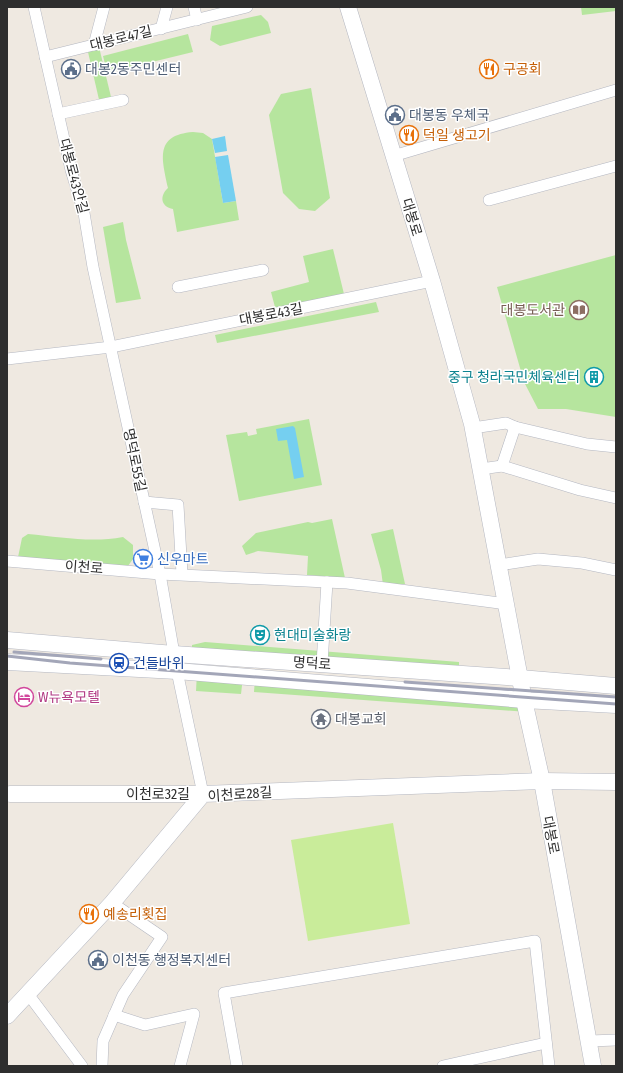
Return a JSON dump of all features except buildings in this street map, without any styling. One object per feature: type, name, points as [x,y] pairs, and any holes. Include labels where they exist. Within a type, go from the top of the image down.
[{"type":"street","name":"대봉로43안길","points":[[34,7],[71,170],[84,212],[93,267],[110,347]]},
{"type":"street","points":[[94,45],[104,7]]},
{"type":"street","points":[[160,29],[167,7]]},
{"type":"street","points":[[194,7],[197,20]]},
{"type":"street","name":"대봉로47길","points":[[45,57],[247,7]]},
{"type":"street","name":"대봉로","points":[[348,7],[432,281],[473,428],[500,564],[524,700],[542,781],[590,1041],[593,1066]]},
{"type":"street","points":[[393,156],[616,90]]},
{"type":"street","points":[[58,114],[123,100]]},
{"type":"street","points":[[489,200],[616,166]]},
{"type":"street","points":[[178,287],[263,270]]},
{"type":"street","name":"대봉로43길","points":[[7,359],[110,347],[432,281]]},
{"type":"street","name":"명덕로55길","points":[[110,347],[160,574],[177,671]]},
{"type":"street","points":[[473,428],[506,423],[515,427],[587,444],[616,447]]},
{"type":"street","points":[[502,466],[515,427]]},
{"type":"street","points":[[481,469],[502,466],[580,490],[616,498]]},
{"type":"street","points":[[144,502],[178,505],[182,574]]},
{"type":"street","points":[[500,564],[538,559],[582,563],[616,570]]},
{"type":"street","name":"이천로","points":[[7,561],[160,574]]},
{"type":"street","points":[[160,574],[327,582],[507,604]]},
{"type":"street","points":[[322,664],[327,582]]},
{"type":"street","name":"명덕로","points":[[7,640],[174,654],[616,686]]},
{"type":"street","name":"명덕로","points":[[7,662],[177,671],[524,700],[616,705]]},
{"type":"street","name":"이천로32길","points":[[8,795],[203,794],[177,671]]},
{"type":"street","name":"이천로28길","points":[[7,1016],[112,902],[203,794],[542,781],[616,782]]},
{"type":"street","points":[[102,1066],[103,1041],[123,995],[162,938],[112,902]]},
{"type":"street","points":[[237,1066],[224,993],[535,941],[549,1066]]},
{"type":"street","points":[[28,994],[82,1066]]},
{"type":"street","points":[[114,1016],[145,1025],[194,1014],[180,1066]]},
{"type":"street","points":[[590,1041],[616,1040]]},
{"type":"street","points":[[443,1066],[546,1043]]},
{"type":"green space","points":[[581,7],[616,7],[616,11],[582,15]]},
{"type":"green space","points":[[261,15],[268,22],[271,33],[220,46],[210,40],[212,26]]},
{"type":"green space","points":[[188,34],[193,52],[111,72],[106,68],[103,56]]},
{"type":"green space","points":[[88,48],[99,48],[111,101],[100,104]]},
{"type":"green space","points":[[311,88],[330,198],[315,211],[299,209],[283,193],[269,115],[281,94]]},
{"type":"green space","points":[[193,132],[203,133],[212,139],[223,203],[236,201],[239,220],[177,232],[173,209],[164,204],[162,198],[163,194],[168,188],[163,158],[164,150],[166,143],[172,138],[180,134]]},
{"type":"green space","points":[[123,222],[141,299],[116,303],[103,227]]},
{"type":"green space","points":[[333,249],[344,294],[276,311],[271,292],[309,282],[303,256]]},
{"type":"green space","points":[[616,255],[616,417],[566,409],[538,409],[524,382],[497,287]]},
{"type":"green space","points":[[376,302],[379,312],[217,343],[215,335]]},
{"type":"green space","points":[[309,419],[322,485],[239,501],[226,435],[247,432],[248,436],[257,434],[256,429]]},
{"type":"green space","points":[[332,519],[345,578],[307,575],[308,556],[258,551],[246,555],[242,546],[256,533],[308,522],[312,523]]},
{"type":"green space","points":[[393,529],[405,584],[383,585],[381,570],[371,534]]},
{"type":"green space","points":[[28,534],[88,539],[111,539],[123,537],[133,545],[133,559],[125,570],[17,562],[22,538]]},
{"type":"green space","points":[[205,642],[459,662],[459,674],[192,655],[192,645]]},
{"type":"green space","points":[[197,673],[243,677],[241,694],[196,691]]},
{"type":"green space","points":[[255,678],[524,700],[527,712],[254,692]]},
{"type":"green space","points":[[393,823],[410,924],[308,941],[291,840]]},
{"type":"water","points":[[225,136],[227,151],[215,153],[212,139]]},
{"type":"water","points":[[228,155],[236,201],[223,203],[215,157]]},
{"type":"water","points":[[293,426],[295,428],[304,477],[294,479],[287,440],[278,441],[276,429]]},
{"type":"railway","points":[[14,652],[101,659]]},
{"type":"railway","points":[[7,656],[70,663],[616,704]]},
{"type":"railway","points":[[405,682],[616,697]]},
{"type":"place","name":"대봉2동주민센터","points":[[71,69]]},
{"type":"place","name":"구공회","points":[[489,69]]},
{"type":"place","name":"대봉동 우체국","points":[[395,115]]},
{"type":"place","name":"덕일 생고기","points":[[409,135]]},
{"type":"place","name":"대봉도서관","points":[[579,310]]},
{"type":"place","name":"중구 청라국민체육센터","points":[[594,377]]},
{"type":"place","name":"신우마트","points":[[143,559]]},
{"type":"place","name":"현대미술화랑","points":[[260,635]]},
{"type":"place","name":"건들바위","points":[[119,663]]},
{"type":"place","name":"W뉴욕모텔","points":[[24,697]]},
{"type":"place","name":"대봉교회","points":[[321,719]]},
{"type":"place","name":"예송리횟집","points":[[89,914]]},
{"type":"place","name":"이천동 행정복지센터","points":[[98,960]]}]
